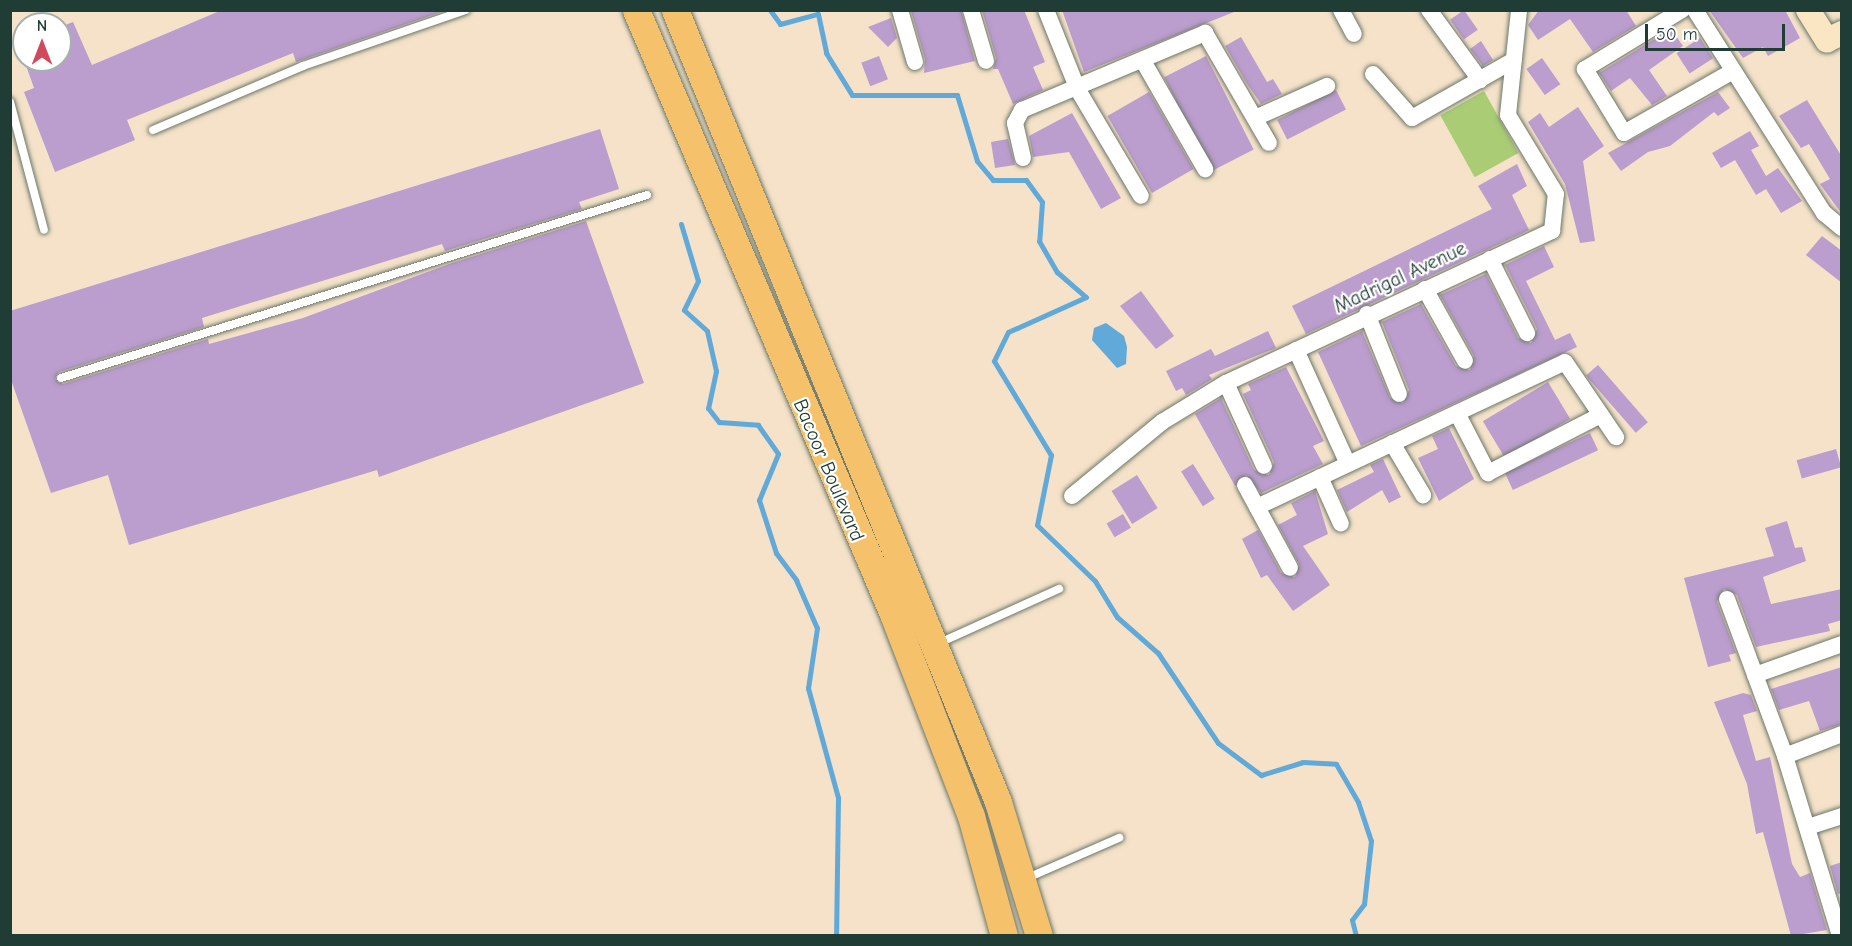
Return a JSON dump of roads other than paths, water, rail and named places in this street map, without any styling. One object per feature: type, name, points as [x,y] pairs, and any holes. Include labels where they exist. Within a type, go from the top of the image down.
[{"type":"main road","name":"Bacoor Boulevard","points":[[636,10],[910,656],[971,816],[1004,936]]},
{"type":"main road","name":"Bacoor Boulevard","points":[[675,10],[934,645],[1024,879],[1039,936]]},
{"type":"street","points":[[900,10],[915,62]]},
{"type":"street","points":[[971,10],[986,61]]},
{"type":"street","points":[[1046,10],[1078,90],[1141,196]]},
{"type":"street","points":[[1341,10],[1354,34]]},
{"type":"street","points":[[1429,10],[1480,80]]},
{"type":"street","name":"Madrigal Avenue","points":[[1072,496],[1162,422],[1226,383],[1367,314],[1552,231],[1556,194],[1508,115],[1519,10]]},
{"type":"street","points":[[1682,10],[1585,69],[1624,133],[1733,71]]},
{"type":"street","points":[[1695,10],[1824,213],[1842,228]]},
{"type":"street","points":[[1808,10],[1827,40],[1842,33]]},
{"type":"street","points":[[1023,158],[1018,113],[1078,90],[1205,33],[1269,143]]},
{"type":"street","points":[[1373,74],[1412,118],[1514,60]]},
{"type":"street","points":[[1143,61],[1205,169]]},
{"type":"street","points":[[1255,118],[1327,86]]},
{"type":"street","points":[[1490,259],[1527,333]]},
{"type":"street","points":[[1425,289],[1465,361]]},
{"type":"street","points":[[1367,314],[1399,394]]},
{"type":"street","points":[[1296,350],[1348,464]]},
{"type":"street","points":[[1257,507],[1565,362],[1616,437]]},
{"type":"street","points":[[1226,383],[1264,466]]},
{"type":"street","points":[[1457,413],[1488,473],[1601,415]]},
{"type":"street","points":[[1392,443],[1423,495]]},
{"type":"street","points":[[1320,477],[1341,524]]},
{"type":"street","points":[[1245,485],[1290,568]]},
{"type":"street","points":[[1727,599],[1838,909],[1840,936]]},
{"type":"street","points":[[1755,675],[1842,644]]},
{"type":"street","points":[[1785,756],[1842,735]]},
{"type":"street","points":[[1808,827],[1842,816]]},
{"type":"lane","points":[[153,130],[303,66],[466,10]]},
{"type":"lane","points":[[10,102],[44,230]]},
{"type":"lane","points":[[60,378],[647,195]]},
{"type":"lane","points":[[934,645],[1059,589]]},
{"type":"lane","points":[[1024,879],[1119,838]]},
{"type":"water","points":[[1106,323],[1124,336],[1127,347],[1126,364],[1117,368],[1092,340],[1094,328]]},
{"type":"waterway","points":[[770,10],[780,24],[818,14],[826,53],[852,95],[957,95],[977,161],[993,180],[1026,180],[1042,202],[1039,241],[1057,272],[1086,297],[1008,332],[994,361],[1051,455],[1037,525],[1095,581],[1117,617],[1158,653],[1218,743],[1261,775],[1303,762],[1336,764],[1358,802],[1371,841],[1364,904],[1352,920],[1356,936]]},
{"type":"waterway","points":[[681,224],[698,281],[684,310],[707,331],[716,371],[708,408],[719,422],[758,425],[778,454],[759,500],[776,553],[796,580],[817,628],[808,688],[838,798],[836,936]]}]
